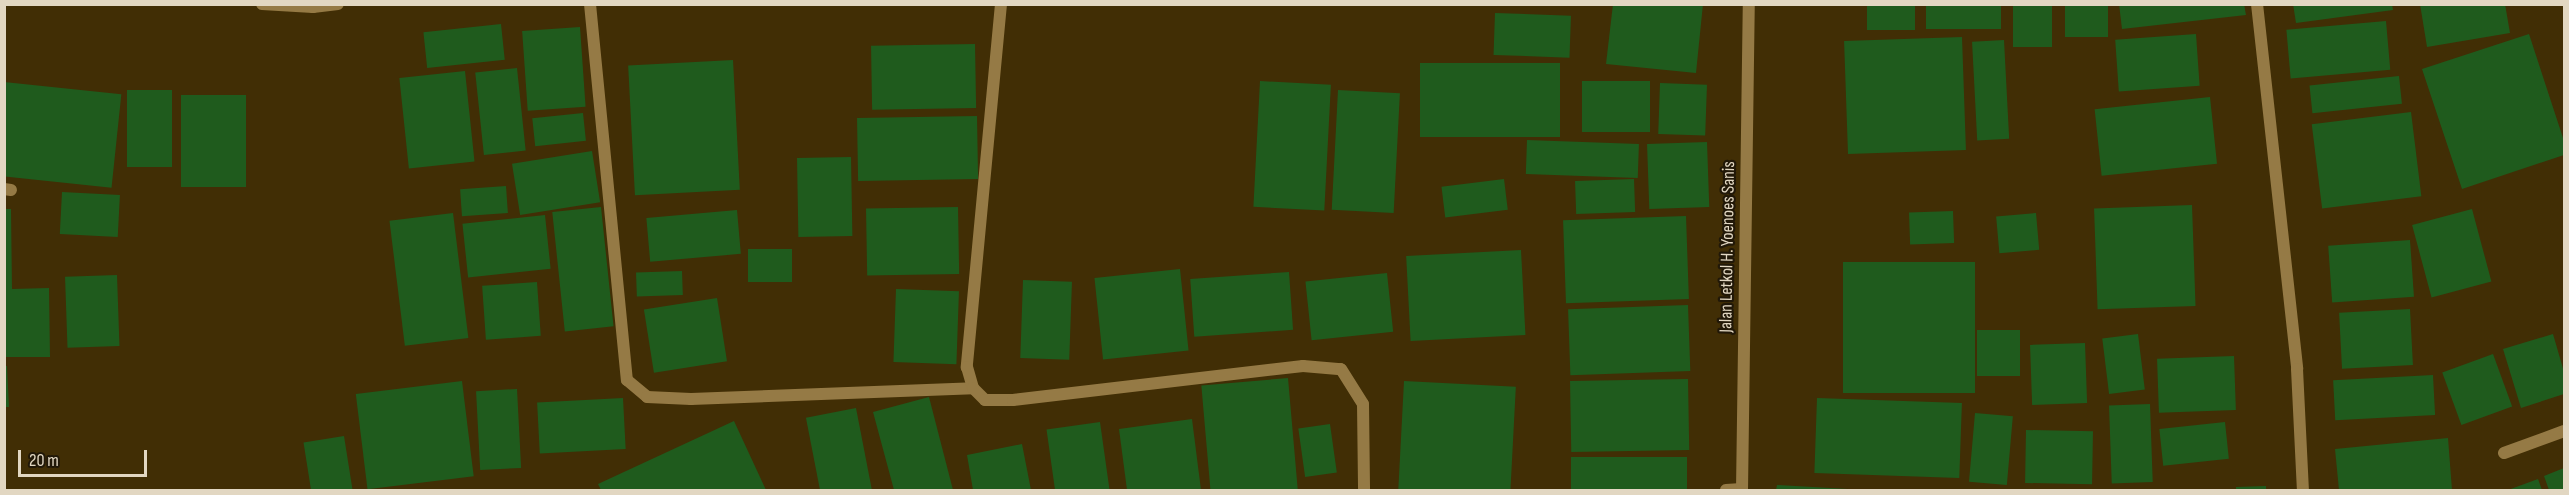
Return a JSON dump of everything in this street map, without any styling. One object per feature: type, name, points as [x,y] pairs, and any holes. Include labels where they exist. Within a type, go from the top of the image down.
[{"type":"street","points":[[262,4],[313,7],[338,4]]},
{"type":"street","points":[[590,4],[627,380],[647,397],[692,399],[973,388]]},
{"type":"street","points":[[1001,4],[967,368],[973,388],[985,400],[1013,400],[1303,366],[1341,369],[1363,404],[1364,490]]},
{"type":"street","name":"Jalan Letkol H. Yoenoes Sanis","points":[[1742,490],[1749,4]]},
{"type":"street","points":[[2257,4],[2297,369],[2303,490]]},
{"type":"street","points":[[2504,453],[2565,431]]},
{"type":"street","points":[[1726,490],[1742,490]]},
{"type":"building","points":[[1613,4],[1703,4],[1696,73],[1606,64]]},
{"type":"building","points":[[1867,4],[1915,4],[1915,30],[1867,30]]},
{"type":"building","points":[[2013,4],[2052,4],[2052,47],[2013,47]]},
{"type":"building","points":[[2065,4],[2108,4],[2108,37],[2065,37]]},
{"type":"building","points":[[2119,4],[2244,4],[2246,15],[2122,29]]},
{"type":"building","points":[[2293,4],[2392,4],[2393,10],[2296,23]]},
{"type":"building","points":[[2420,4],[2505,4],[2510,33],[2427,47]]},
{"type":"building","points":[[1926,5],[2001,5],[2001,29],[1926,29]]},
{"type":"building","points":[[1495,13],[1571,16],[1569,58],[1494,55]]},
{"type":"building","points":[[2386,21],[2390,70],[2291,79],[2286,30]]},
{"type":"building","points":[[501,24],[505,60],[427,68],[423,32]]},
{"type":"building","points":[[580,27],[586,107],[528,111],[522,31]]},
{"type":"building","points":[[2196,34],[2200,86],[2119,92],[2115,40]]},
{"type":"building","points":[[2529,34],[2564,141],[2564,155],[2462,189],[2422,69]]},
{"type":"building","points":[[1962,37],[1966,150],[1848,154],[1844,41]]},
{"type":"building","points":[[2004,40],[2009,139],[1977,141],[1972,42]]},
{"type":"building","points":[[975,44],[976,108],[872,110],[871,46]]},
{"type":"building","points":[[733,60],[740,190],[635,195],[628,65]]},
{"type":"building","points":[[1420,63],[1560,63],[1560,137],[1420,137]]},
{"type":"building","points":[[517,68],[526,151],[484,155],[475,72]]},
{"type":"building","points":[[465,71],[475,162],[409,168],[399,78]]},
{"type":"building","points":[[2399,76],[2402,104],[2312,113],[2309,85]]},
{"type":"building","points":[[1260,81],[1331,85],[1324,211],[1253,207]]},
{"type":"building","points":[[1582,81],[1650,81],[1650,132],[1582,132]]},
{"type":"building","points":[[4,82],[121,94],[112,188],[4,177]]},
{"type":"building","points":[[1660,83],[1707,85],[1705,136],[1658,134]]},
{"type":"building","points":[[127,90],[172,90],[172,167],[127,167]]},
{"type":"building","points":[[1338,90],[1400,93],[1394,213],[1332,210]]},
{"type":"building","points":[[181,95],[246,95],[246,187],[181,187]]},
{"type":"building","points":[[2210,97],[2217,164],[2102,176],[2095,109]]},
{"type":"building","points":[[2411,112],[2421,196],[2322,209],[2312,124]]},
{"type":"building","points":[[583,113],[586,141],[535,146],[532,118]]},
{"type":"building","points":[[977,116],[978,179],[858,181],[857,118]]},
{"type":"building","points":[[1527,140],[1639,144],[1638,178],[1526,174]]},
{"type":"building","points":[[1707,142],[1709,207],[1649,209],[1647,144]]},
{"type":"building","points":[[592,151],[600,202],[520,215],[512,164]]},
{"type":"building","points":[[851,157],[852,236],[798,237],[797,158]]},
{"type":"building","points":[[1504,179],[1508,210],[1445,217],[1441,187]]},
{"type":"building","points":[[1634,179],[1635,212],[1576,214],[1575,181]]},
{"type":"building","points":[[506,186],[508,213],[462,216],[460,189]]},
{"type":"building","points":[[62,192],[120,195],[118,237],[60,234]]},
{"type":"building","points":[[2192,205],[2196,306],[2098,309],[2094,208]]},
{"type":"building","points":[[601,207],[614,326],[565,331],[552,212]]},
{"type":"building","points":[[958,207],[959,274],[867,276],[866,209]]},
{"type":"building","points":[[4,209],[11,209],[12,289],[49,288],[50,357],[4,357]]},
{"type":"building","points":[[2472,209],[2491,281],[2432,297],[2412,225]]},
{"type":"building","points":[[737,210],[741,254],[650,262],[646,218]]},
{"type":"building","points":[[1953,211],[1954,243],[1910,245],[1909,213]]},
{"type":"building","points":[[453,213],[468,338],[405,346],[389,221]]},
{"type":"building","points":[[2036,213],[2039,250],[1999,253],[1996,216]]},
{"type":"building","points":[[545,215],[551,269],[468,277],[462,224]]},
{"type":"building","points":[[1686,216],[1689,299],[1566,303],[1563,220]]},
{"type":"building","points":[[2410,240],[2414,297],[2332,303],[2328,246]]},
{"type":"building","points":[[748,249],[792,249],[792,282],[748,282]]},
{"type":"building","points":[[1521,250],[1525,335],[1411,341],[1406,256]]},
{"type":"building","points":[[1843,262],[1975,262],[1975,393],[1843,393]]},
{"type":"building","points":[[1180,269],[1189,351],[1103,360],[1094,278]]},
{"type":"building","points":[[682,271],[683,295],[637,297],[636,273]]},
{"type":"building","points":[[1289,272],[1293,330],[1194,337],[1190,279]]},
{"type":"building","points":[[1387,273],[1393,332],[1312,340],[1305,282]]},
{"type":"building","points":[[117,275],[119,346],[68,348],[65,277]]},
{"type":"building","points":[[1023,280],[1072,282],[1069,360],[1020,358]]},
{"type":"building","points":[[537,282],[541,336],[486,340],[482,286]]},
{"type":"building","points":[[896,289],[959,291],[956,364],[893,362]]},
{"type":"building","points":[[717,298],[727,361],[654,373],[644,310]]},
{"type":"building","points":[[1688,305],[1690,371],[1570,375],[1568,309]]},
{"type":"building","points":[[2410,309],[2413,365],[2342,369],[2339,313]]},
{"type":"building","points":[[1977,330],[2020,330],[2020,376],[1977,376]]},
{"type":"building","points":[[2138,334],[2145,390],[2109,394],[2102,338]]},
{"type":"building","points":[[2553,334],[2564,372],[2564,394],[2521,408],[2503,349]]},
{"type":"building","points":[[2085,343],[2087,403],[2032,405],[2030,345]]},
{"type":"building","points":[[2493,354],[2512,407],[2461,425],[2442,372]]},
{"type":"building","points":[[2234,356],[2236,410],[2159,413],[2157,359]]},
{"type":"building","points":[[4,366],[7,366],[9,407],[4,407]]},
{"type":"building","points":[[2433,375],[2435,415],[2335,420],[2333,380]]},
{"type":"building","points":[[1288,378],[1298,490],[1210,490],[1201,386]]},
{"type":"building","points":[[1688,379],[1689,450],[1571,452],[1570,381]]},
{"type":"building","points":[[462,381],[474,476],[367,489],[356,394]]},
{"type":"building","points":[[1404,381],[1516,387],[1510,490],[1398,490]]},
{"type":"building","points":[[517,389],[521,468],[480,470],[476,391]]},
{"type":"building","points":[[929,397],[953,490],[894,490],[873,412]]},
{"type":"building","points":[[623,398],[626,449],[540,453],[537,403]]},
{"type":"building","points":[[1817,398],[1962,403],[1959,478],[1814,473]]},
{"type":"building","points":[[2150,404],[2153,482],[2112,483],[2109,405]]},
{"type":"building","points":[[856,408],[872,490],[820,490],[806,418]]},
{"type":"building","points":[[1975,413],[2013,416],[2007,485],[1969,482]]},
{"type":"building","points":[[1192,419],[1201,490],[1127,490],[1119,429]]},
{"type":"building","points":[[734,421],[766,490],[601,490],[598,484]]},
{"type":"building","points":[[1100,422],[1110,490],[1055,490],[1047,430]]},
{"type":"building","points":[[2225,422],[2229,459],[2163,466],[2159,429]]},
{"type":"building","points":[[1330,424],[1337,473],[1305,477],[1298,428]]},
{"type":"building","points":[[2026,430],[2093,431],[2092,484],[2025,483]]},
{"type":"building","points":[[344,436],[353,490],[311,490],[304,442]]},
{"type":"building","points":[[2448,438],[2452,490],[2339,490],[2335,449]]},
{"type":"building","points":[[1022,444],[1031,490],[973,490],[967,455]]},
{"type":"building","points":[[1571,457],[1687,457],[1687,490],[1571,490]]},
{"type":"building","points":[[2564,468],[2564,490],[2549,490],[2544,476]]},
{"type":"building","points":[[2538,479],[2542,490],[2508,490]]},
{"type":"building","points":[[1777,485],[1848,489],[1848,490],[1776,490]]},
{"type":"building","points":[[2266,486],[2266,490],[2236,490],[2236,487]]}]
